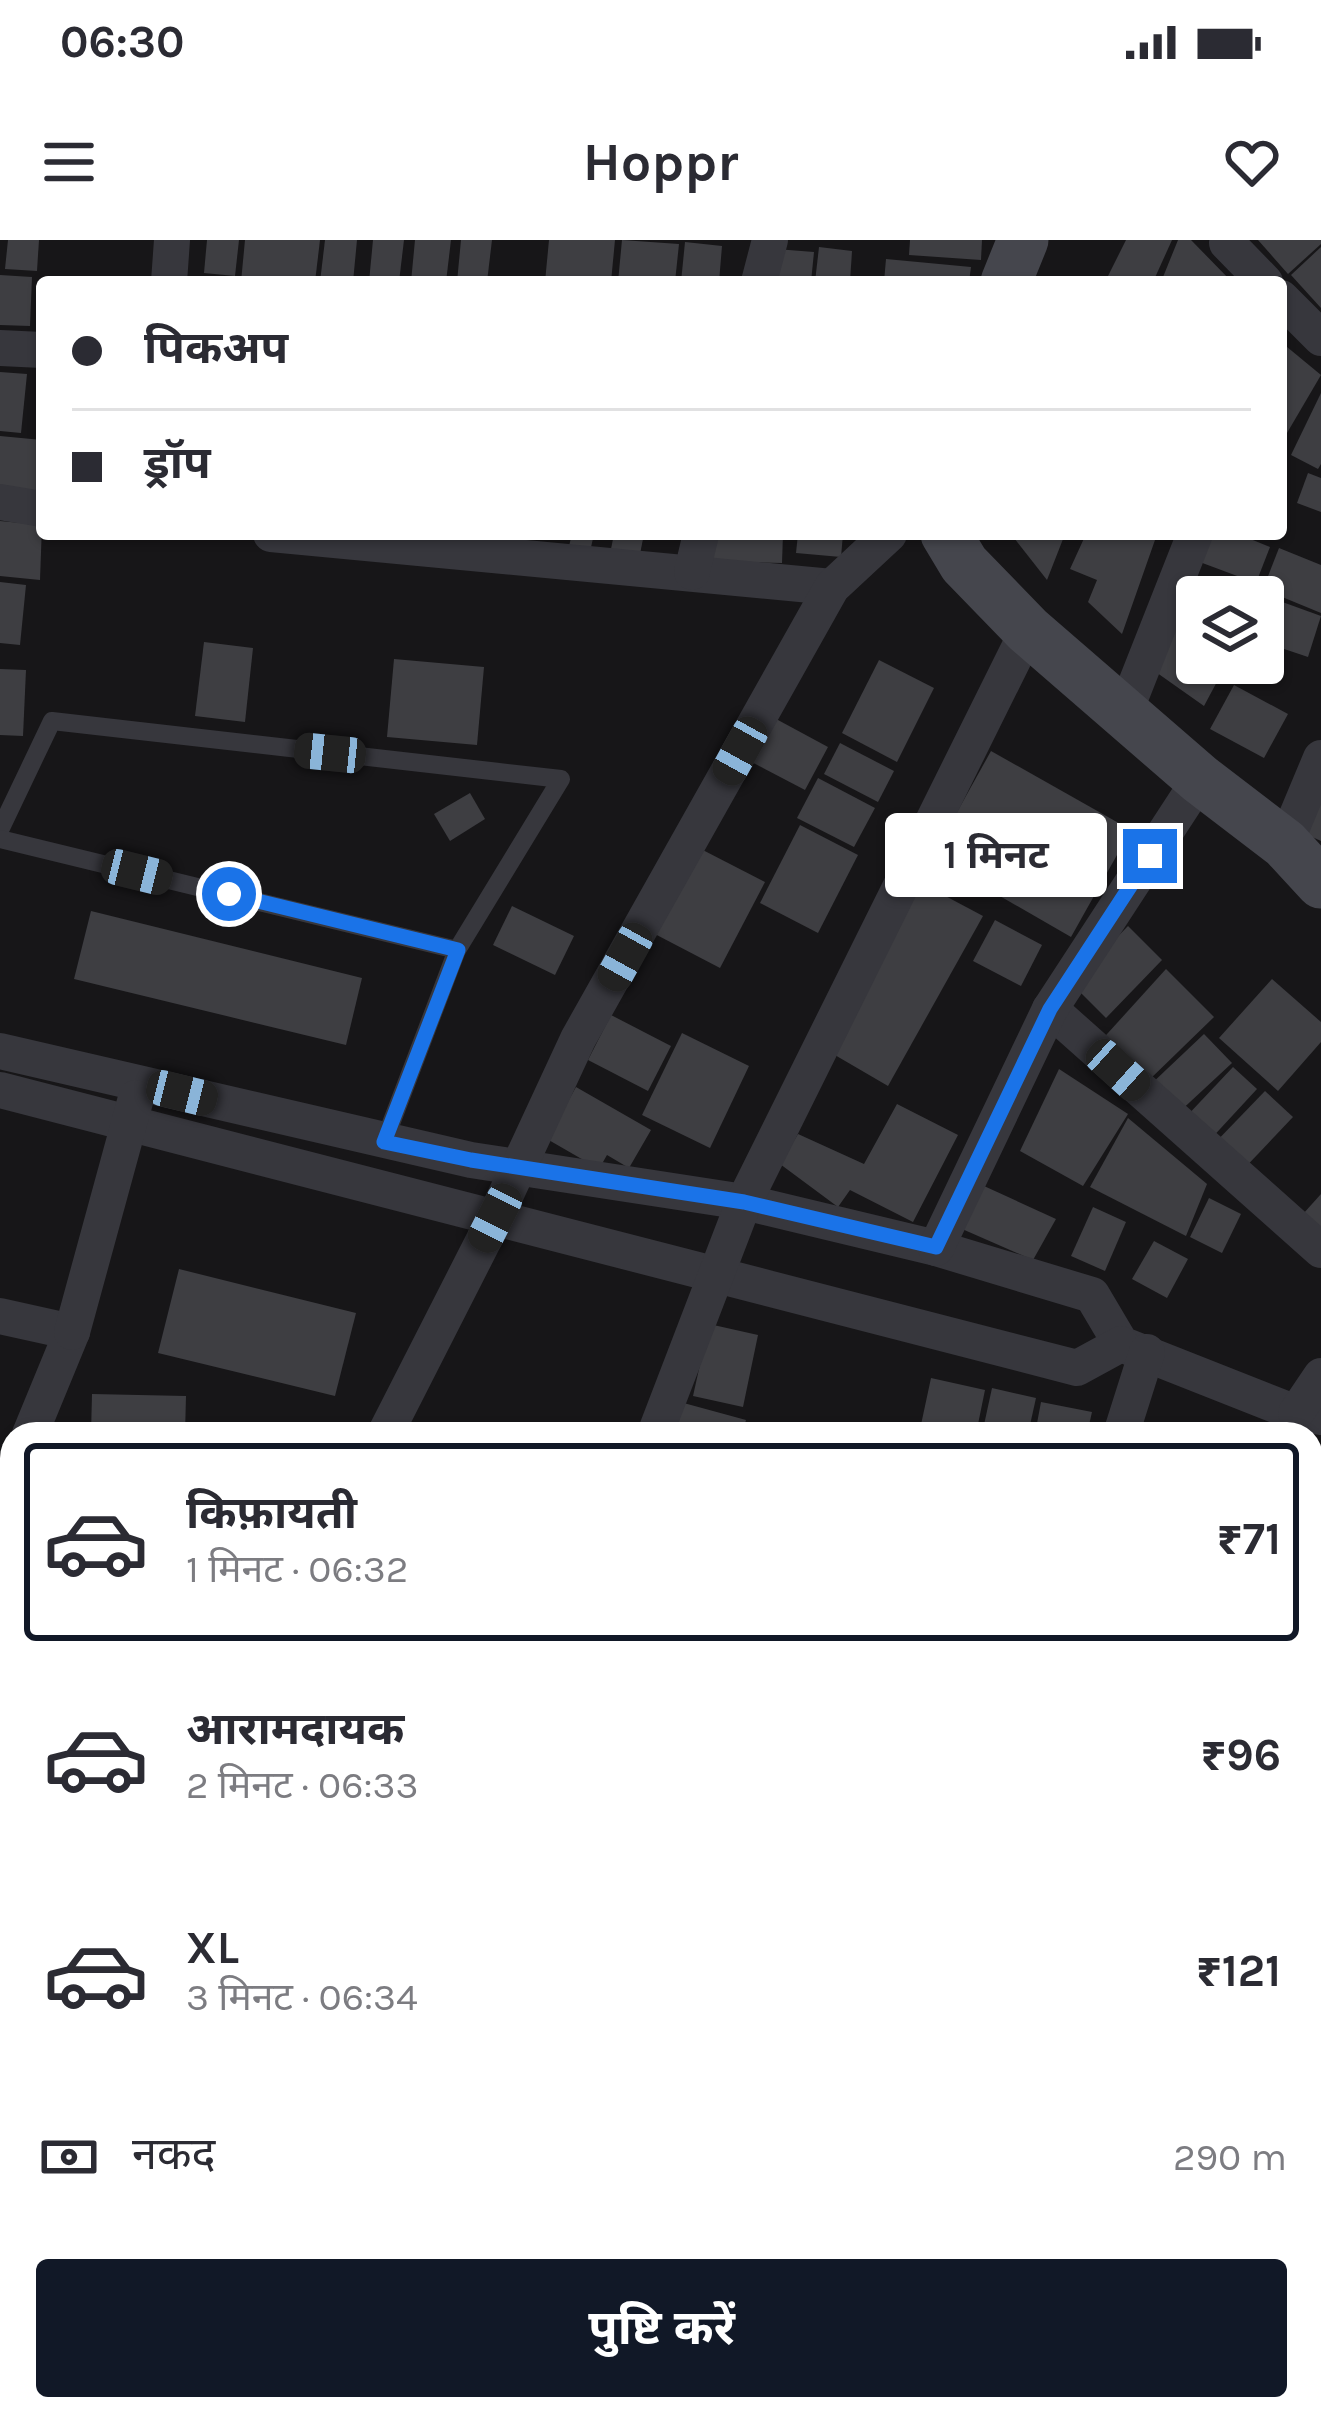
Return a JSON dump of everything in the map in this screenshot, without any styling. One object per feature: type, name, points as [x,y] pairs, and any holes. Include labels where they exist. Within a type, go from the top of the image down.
[{"type":"street","points":[[169,276],[172,240]]},
{"type":"street","points":[[761,276],[770,240]]},
{"type":"street","points":[[1008,276],[1023,240]]},
{"type":"street","points":[[1227,241],[1258,276]]},
{"type":"street","points":[[1287,307],[1321,338]]},
{"type":"street","points":[[0,348],[36,350]]},
{"type":"street","points":[[0,502],[36,508]]},
{"type":"street","points":[[337,540],[832,587]]},
{"type":"street","points":[[692,572],[700,540]]},
{"type":"street","points":[[391,1422],[495,1218],[578,1039],[832,587],[883,540]]},
{"type":"street","points":[[950,540],[964,564],[1028,630],[1200,779],[1285,844],[1321,883]]},
{"type":"street","points":[[1124,714],[1193,540]]},
{"type":"street","points":[[660,1422],[744,1202],[1028,630]]},
{"type":"street","points":[[1285,844],[1321,758]]},
{"type":"street","points":[[936,1247],[1050,1009],[1200,779]]},
{"type":"street","points":[[1050,1009],[1321,1250]]},
{"type":"street","points":[[0,1051],[384,1142],[744,1202],[936,1247],[1092,1295],[1134,1348],[1308,1415],[1321,1376]]},
{"type":"street","points":[[35,1422],[72,1332],[141,1083]]},
{"type":"street","points":[[0,1090],[1077,1368],[1134,1348]]},
{"type":"street","points":[[367,1184],[384,1142]]},
{"type":"street","points":[[0,1316],[72,1332]]},
{"type":"street","points":[[1123,1422],[1134,1348]]},
{"type":"lane","points":[[384,1142],[458,950],[561,779],[52,721],[0,834],[458,950]]},
{"type":"building","points":[[8,240],[39,240],[37,271],[5,269]]},
{"type":"building","points":[[207,240],[239,240],[235,276],[204,273]]},
{"type":"building","points":[[245,240],[320,240],[316,276],[242,276]]},
{"type":"building","points":[[325,240],[357,240],[354,276],[321,276]]},
{"type":"building","points":[[373,240],[404,240],[400,276],[370,276]]},
{"type":"building","points":[[415,240],[451,240],[447,276],[412,276]]},
{"type":"building","points":[[461,240],[492,240],[488,276],[458,276]]},
{"type":"building","points":[[549,240],[615,240],[612,276],[546,276]]},
{"type":"building","points":[[622,240],[679,244],[676,276],[619,276]]},
{"type":"building","points":[[910,240],[982,240],[981,260],[909,255]]},
{"type":"building","points":[[1126,240],[1172,240],[1156,276],[1108,276]]},
{"type":"building","points":[[1178,240],[1191,240],[1226,276],[1163,276]]},
{"type":"building","points":[[1258,240],[1321,240],[1321,244],[1288,274]]},
{"type":"building","points":[[685,242],[722,246],[720,276],[682,276]]},
{"type":"building","points":[[819,247],[852,251],[850,276],[816,276]]},
{"type":"building","points":[[1321,247],[1321,308],[1291,275]]},
{"type":"building","points":[[776,249],[814,252],[812,276],[774,276]]},
{"type":"building","points":[[886,259],[971,267],[970,276],[885,276]]},
{"type":"building","points":[[0,275],[32,277],[30,326],[0,325]]},
{"type":"building","points":[[1287,347],[1321,375],[1287,433]]},
{"type":"building","points":[[0,372],[27,374],[21,433],[0,431]]},
{"type":"building","points":[[1321,393],[1321,464],[1318,469],[1291,455]]},
{"type":"building","points":[[0,436],[36,439],[36,494],[0,491]]},
{"type":"building","points":[[1308,473],[1321,478],[1321,512],[1297,503]]},
{"type":"building","points":[[0,521],[36,524],[36,540],[41,540],[40,580],[0,576]]},
{"type":"building","points":[[570,540],[593,540],[589,556],[568,550]]},
{"type":"building","points":[[613,540],[643,540],[640,554],[611,549]]},
{"type":"building","points":[[713,540],[783,540],[782,563],[712,561]]},
{"type":"building","points":[[797,540],[842,540],[841,557],[796,553]]},
{"type":"building","points":[[1016,540],[1063,540],[1047,580]]},
{"type":"building","points":[[1083,540],[1155,540],[1122,634],[1088,602],[1097,580],[1070,569]]},
{"type":"building","points":[[1196,540],[1253,540],[1270,547],[1259,576],[1237,576],[1189,558]]},
{"type":"building","points":[[1279,548],[1321,565],[1321,613],[1284,598],[1284,576],[1268,576]]},
{"type":"building","points":[[0,582],[26,585],[20,645],[0,643]]},
{"type":"building","points":[[1284,603],[1321,616],[1308,657],[1284,649]]},
{"type":"building","points":[[1175,614],[1176,684],[1216,684],[1204,706],[1153,670]]},
{"type":"building","points":[[204,642],[253,648],[245,722],[195,716]]},
{"type":"building","points":[[394,659],[484,667],[477,745],[387,737]]},
{"type":"building","points":[[879,660],[934,688],[897,762],[842,733]]},
{"type":"building","points":[[0,669],[26,670],[23,736],[0,735]]},
{"type":"building","points":[[1234,685],[1288,714],[1264,758],[1210,729]]},
{"type":"building","points":[[765,713],[828,747],[805,790],[742,757]]},
{"type":"building","points":[[840,743],[894,771],[878,802],[824,774]]},
{"type":"building","points":[[991,751],[1131,830],[1071,937],[932,857]]},
{"type":"building","points":[[818,778],[875,808],[854,847],[797,818]]},
{"type":"building","points":[[1321,782],[1321,841],[1299,831]]},
{"type":"building","points":[[470,793],[485,819],[450,841],[434,814]]},
{"type":"building","points":[[800,825],[858,855],[818,933],[760,903]]},
{"type":"building","points":[[695,846],[765,882],[720,968],[651,932]]},
{"type":"building","points":[[921,883],[983,916],[888,1086],[828,1051]]},
{"type":"building","points":[[512,906],[574,936],[555,975],[493,945]]},
{"type":"building","points":[[91,911],[362,978],[346,1045],[74,979]]},
{"type":"building","points":[[995,920],[1042,945],[1021,986],[973,961]]},
{"type":"building","points":[[1128,926],[1162,960],[1106,1018],[1072,984]]},
{"type":"building","points":[[1166,969],[1214,1017],[1146,1083],[1098,1044]]},
{"type":"building","points":[[1272,979],[1321,1022],[1321,1042],[1278,1091],[1219,1038]]},
{"type":"building","points":[[611,1015],[671,1046],[648,1091],[588,1060]]},
{"type":"building","points":[[682,1033],[749,1066],[710,1148],[642,1115]]},
{"type":"building","points":[[1204,1034],[1232,1063],[1176,1115],[1148,1087]]},
{"type":"building","points":[[1233,1067],[1257,1089],[1208,1142],[1184,1119]]},
{"type":"building","points":[[1059,1069],[1128,1114],[1083,1186],[1020,1151]]},
{"type":"building","points":[[576,1087],[651,1130],[629,1168],[607,1155],[599,1169],[547,1139]]},
{"type":"building","points":[[1265,1091],[1293,1117],[1238,1175],[1210,1148]]},
{"type":"building","points":[[897,1104],[958,1135],[913,1222],[850,1190],[838,1207],[780,1164],[798,1134],[864,1164]]},
{"type":"building","points":[[1128,1118],[1207,1184],[1186,1236],[1090,1187]]},
{"type":"building","points":[[984,1186],[1056,1219],[1033,1260],[953,1225]]},
{"type":"building","points":[[1321,1194],[1321,1230],[1303,1214]]},
{"type":"building","points":[[1209,1198],[1241,1214],[1222,1253],[1190,1237]]},
{"type":"building","points":[[1093,1207],[1126,1222],[1105,1271],[1071,1256]]},
{"type":"building","points":[[1154,1241],[1188,1259],[1167,1298],[1132,1279]]},
{"type":"building","points":[[179,1269],[356,1313],[335,1396],[158,1353]]},
{"type":"building","points":[[709,1324],[758,1335],[743,1407],[693,1396]]},
{"type":"building","points":[[931,1378],[985,1390],[978,1422],[922,1422]]},
{"type":"building","points":[[992,1388],[1036,1398],[1031,1422],[985,1422]]},
{"type":"building","points":[[92,1394],[186,1396],[185,1422],[91,1422]]},
{"type":"building","points":[[680,1402],[746,1420],[745,1422],[675,1422]]},
{"type":"building","points":[[1041,1402],[1092,1412],[1090,1422],[1037,1422]]},
{"type":"route","points":[[229,894],[458,950],[384,1142],[744,1202],[936,1247],[1050,1009],[1150,856]]}]
